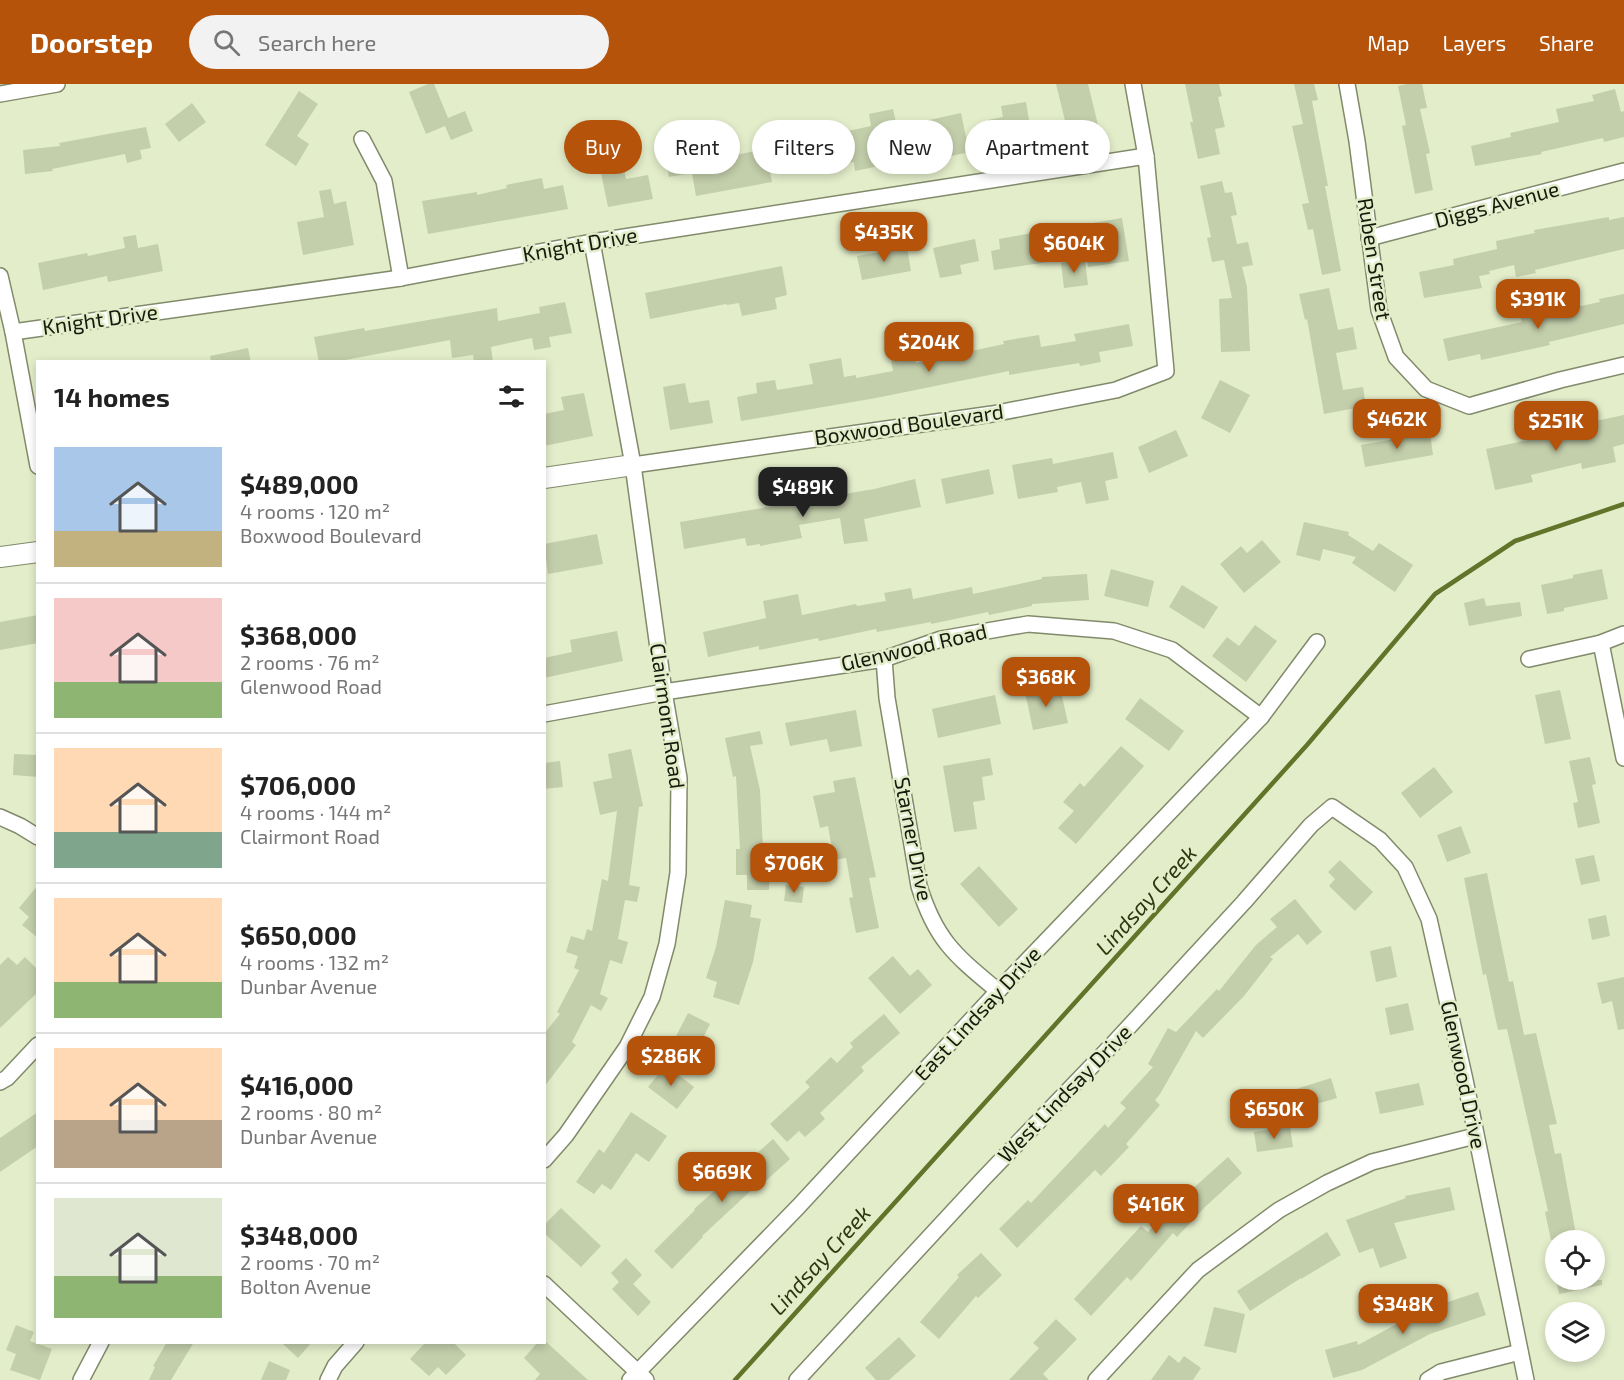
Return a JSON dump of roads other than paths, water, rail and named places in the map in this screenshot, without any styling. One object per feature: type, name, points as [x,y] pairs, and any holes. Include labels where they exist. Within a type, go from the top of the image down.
[{"type":"street","points":[[0,94],[57,84]]},
{"type":"street","points":[[1133,84],[1146,156]]},
{"type":"street","name":"Ruben Street","points":[[1347,84],[1357,141],[1379,310],[1396,357],[1426,389],[1469,406],[1560,380],[1624,365]]},
{"type":"street","points":[[362,139],[384,181],[401,278]]},
{"type":"street","name":"Knight Drive","points":[[14,332],[401,278],[592,242],[1146,156]]},
{"type":"street","name":"Boxwood Boulevard","points":[[546,478],[992,414],[1116,390],[1166,371],[1146,156]]},
{"type":"street","name":"Diggs Avenue","points":[[1369,238],[1624,171]]},
{"type":"street","name":"Clairmont Road","points":[[546,1158],[566,1135],[627,1047],[652,997],[667,944],[678,873],[679,778],[664,692],[633,465],[592,242]]},
{"type":"street","points":[[0,276],[14,332],[36,455]]},
{"type":"street","points":[[0,557],[36,552]]},
{"type":"street","name":"Glenwood Road","points":[[546,714],[664,692],[884,659],[941,639],[1028,624],[1114,631],[1172,650],[1261,717]]},
{"type":"street","points":[[1528,659],[1601,643],[1624,634]]},
{"type":"street","name":"East Lindsay Drive","points":[[638,1377],[998,991],[1261,717],[1317,642]]},
{"type":"street","points":[[1601,643],[1624,758]]},
{"type":"street","name":"Starner Drive","points":[[884,659],[886,698],[919,886],[926,909],[936,930],[954,953],[998,991]]},
{"type":"street","name":"Glenwood Drive","points":[[1332,807],[1380,840],[1405,867],[1429,919],[1465,1080],[1526,1380]]},
{"type":"street","name":"West Lindsay Drive","points":[[797,1380],[1175,977],[1311,825],[1332,807]]},
{"type":"street","points":[[0,817],[36,836]]},
{"type":"street","points":[[0,1082],[7,1078],[36,1047]]},
{"type":"street","points":[[1096,1380],[1198,1270],[1279,1210],[1327,1183],[1372,1162],[1475,1136]]},
{"type":"street","points":[[546,1286],[638,1377]]},
{"type":"street","points":[[81,1380],[100,1344]]},
{"type":"street","points":[[328,1380],[335,1366],[354,1344]]},
{"type":"street","points":[[1428,1380],[1441,1372],[1520,1352]]},
{"type":"waterway","name":"Lindsay Creek","points":[[735,1380],[1307,745],[1435,594],[1515,541],[1624,504]]}]
